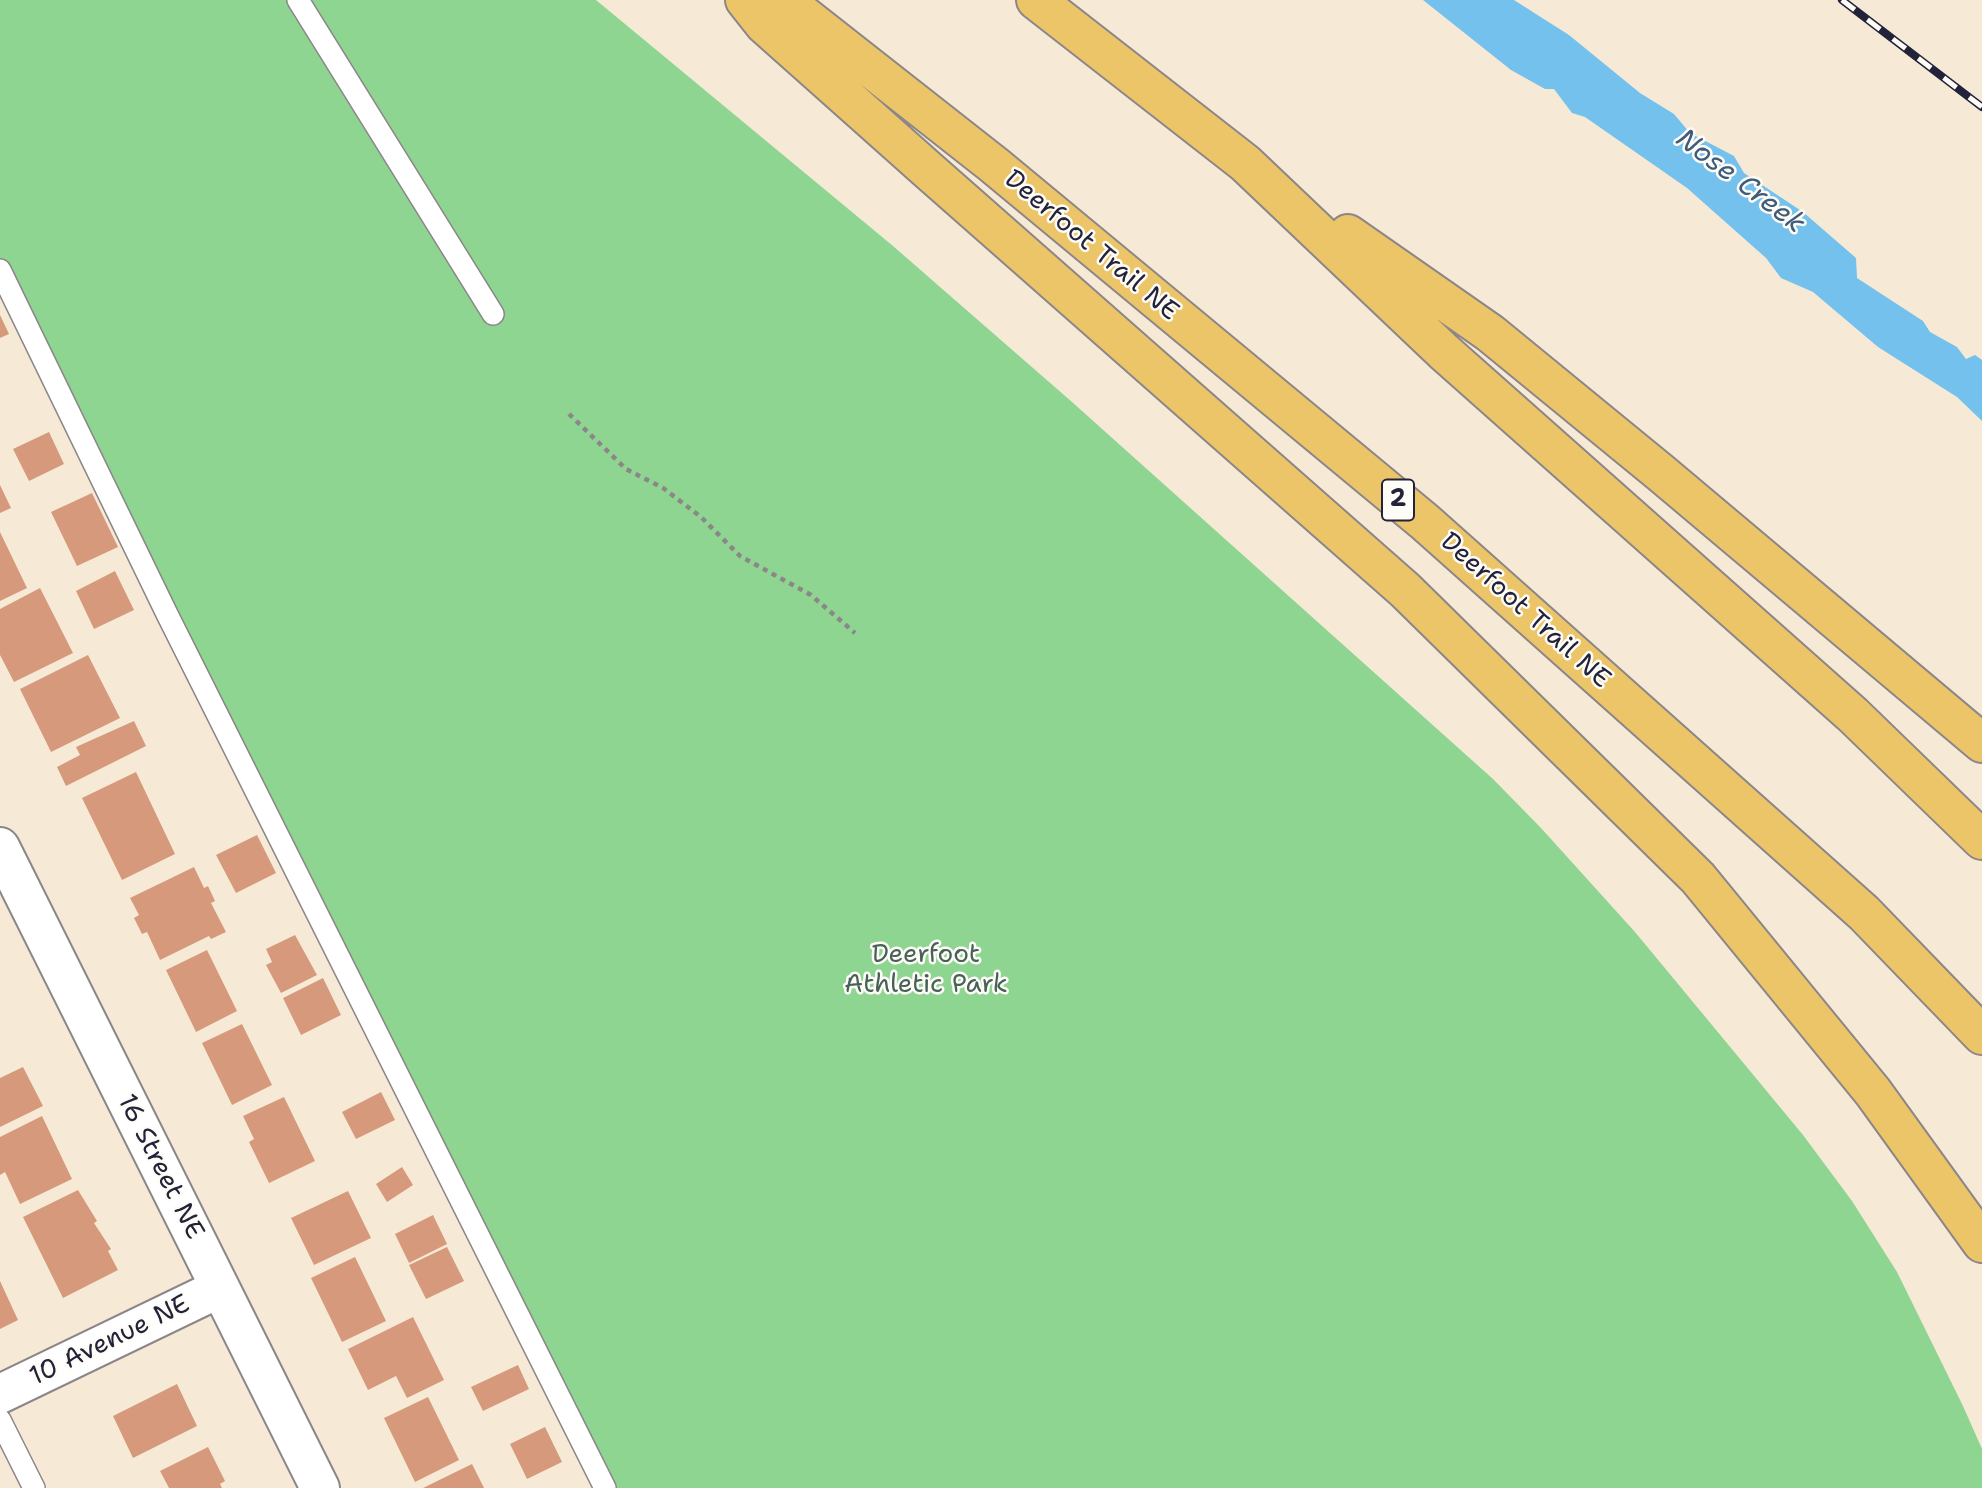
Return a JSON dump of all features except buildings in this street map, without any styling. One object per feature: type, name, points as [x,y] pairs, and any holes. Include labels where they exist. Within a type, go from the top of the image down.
[{"type":"highway","points":[[745,0],[764,24],[1405,590],[1698,877],[1873,1092],[1982,1243]]},
{"type":"highway","name":"Deerfoot Trail NE","points":[[784,0],[993,165],[1425,522],[1864,913],[1982,1035]]},
{"type":"highway","points":[[1036,0],[1245,163],[1490,333],[1661,472],[1982,743]]},
{"type":"highway","points":[[1245,163],[1444,352],[1853,715],[1982,840]]},
{"type":"street","name":"16 Street NE","points":[[0,847],[320,1488]]},
{"type":"street","name":"10 Avenue NE","points":[[0,1394],[220,1288]]},
{"type":"lane","points":[[298,0],[493,314]]},
{"type":"lane","points":[[0,270],[167,614],[605,1488]]},
{"type":"lane","points":[[0,1420],[34,1488]]},
{"type":"path","points":[[569,414],[626,469],[663,488],[701,517],[740,556],[811,595],[855,634]]},
{"type":"green space","name":"Deerfoot Athletic Park","points":[[0,0],[596,0],[893,246],[1072,402],[1493,779],[1541,828],[1635,932],[1803,1135],[1852,1201],[1897,1272],[1963,1406],[1982,1449],[1982,1488],[605,1488],[0,270]]},
{"type":"water","name":"Nose Creek","points":[[1423,0],[1514,0],[1569,35],[1640,93],[1674,114],[1690,133],[1734,156],[1744,173],[1803,212],[1856,258],[1857,278],[1923,321],[1930,332],[1957,347],[1966,359],[1975,355],[1982,360],[1982,421],[1957,397],[1878,347],[1813,292],[1781,278],[1766,258],[1687,188],[1585,117],[1572,113],[1554,89],[1545,89],[1511,70]]},
{"type":"railway","points":[[1842,0],[1982,107]]}]
